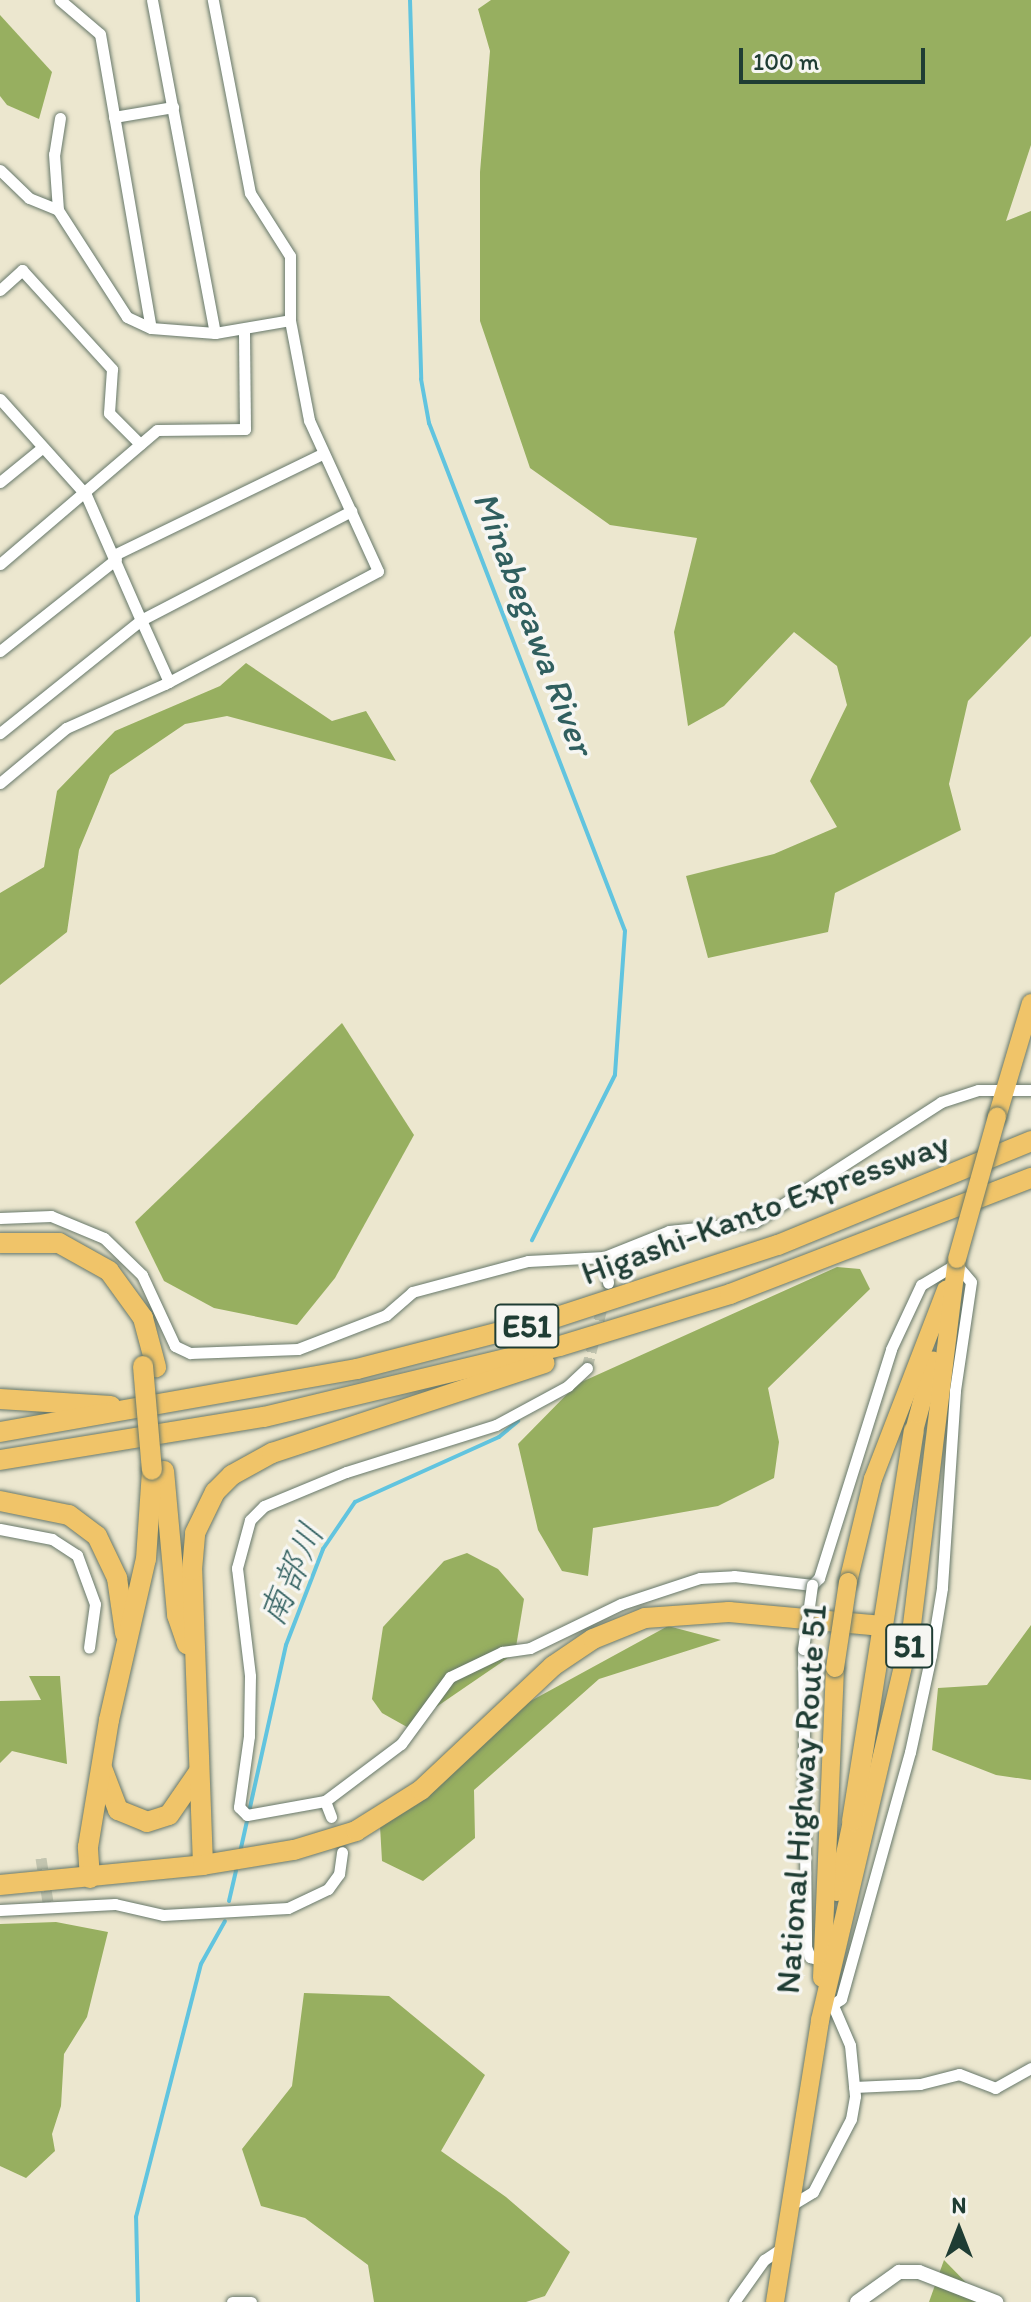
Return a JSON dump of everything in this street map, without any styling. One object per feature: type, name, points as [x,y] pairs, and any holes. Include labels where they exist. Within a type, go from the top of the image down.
[{"type":"highway","name":"National Highway Route 51","points":[[827,2012],[824,1953],[835,1668],[848,1582],[873,1479],[957,1262],[1031,1003]]},
{"type":"highway","name":"Higashi-Kanto Expressway","points":[[0,1432],[258,1389],[468,1342],[657,1287],[778,1245],[1031,1141]]},
{"type":"highway","name":"Higashi-Kanto Expressway","points":[[0,1460],[336,1401],[632,1325],[891,1236],[1031,1178]]},
{"type":"highway","points":[[0,1243],[59,1243],[109,1271],[143,1318],[158,1471],[177,1615],[191,1655]]},
{"type":"highway","points":[[0,1256],[53,1254],[90,1273],[120,1303],[150,1366]]},
{"type":"highway","name":"National Highway Route 51","points":[[775,2302],[788,2207],[827,2012],[911,1633],[957,1262]]},
{"type":"highway","points":[[914,1431],[950,1312]]},
{"type":"highway","points":[[203,1865],[191,1655],[195,1533],[207,1505],[232,1475],[272,1453],[564,1357],[632,1325]]},
{"type":"highway","points":[[852,1896],[845,1879],[852,1821],[914,1431],[920,1359]]},
{"type":"highway","points":[[0,1399],[118,1406],[258,1389]]},
{"type":"highway","points":[[90,1878],[88,1847],[101,1765],[146,1559],[158,1471]]},
{"type":"highway","points":[[0,1501],[69,1515],[97,1536],[117,1578],[127,1645]]},
{"type":"highway","points":[[0,1885],[203,1865],[324,1842],[386,1814],[421,1790],[553,1666],[619,1626],[702,1612],[882,1626]]},
{"type":"highway","points":[[101,1765],[118,1810],[147,1822],[169,1815],[198,1773]]},
{"type":"highway","points":[[824,1953],[852,1821]]},
{"type":"street","points":[[60,0],[100,34],[151,328]]},
{"type":"street","points":[[152,0],[215,333]]},
{"type":"street","points":[[0,783],[66,728],[169,682],[378,571],[309,420],[290,320],[290,256],[250,193],[213,0]]},
{"type":"street","points":[[114,117],[173,107]]},
{"type":"street","points":[[60,118],[54,154],[58,210],[127,317],[151,328],[215,333],[244,331],[290,320]]},
{"type":"street","points":[[0,170],[29,198],[58,210]]},
{"type":"street","points":[[0,290],[22,270],[112,369],[109,413],[140,444]]},
{"type":"street","points":[[0,564],[86,495],[157,430],[245,429],[244,331]]},
{"type":"street","points":[[0,399],[86,495],[169,682]]},
{"type":"street","points":[[0,482],[43,447]]},
{"type":"street","points":[[0,651],[115,557],[324,453]]},
{"type":"street","points":[[0,733],[141,620],[351,511]]},
{"type":"street","points":[[0,1218],[51,1216],[104,1238],[142,1275],[175,1346],[190,1353],[298,1349],[386,1315],[412,1292],[528,1261],[604,1257],[669,1231],[755,1222],[941,1102],[978,1090],[1004,1093],[1031,1090]]},
{"type":"street","points":[[604,1257],[608,1283]]},
{"type":"street","points":[[788,2207],[813,2192],[835,2155],[851,2119],[854,2087],[845,2024],[827,2012],[841,1999],[910,1752],[942,1588],[955,1391],[971,1282],[957,1262],[921,1285],[891,1349],[819,1578],[812,1585],[803,1649],[806,1947],[810,1957],[824,1953]]},
{"type":"street","points":[[587,1368],[568,1386],[496,1425],[346,1472],[264,1506],[250,1520],[237,1568],[250,1676],[249,1736],[239,1807],[247,1815],[325,1801],[401,1744],[441,1683],[502,1652],[530,1648],[621,1604],[700,1578],[734,1576],[812,1585]]},
{"type":"street","points":[[0,1529],[52,1539],[77,1555],[95,1604],[89,1648]]},
{"type":"street","points":[[325,1801],[331,1817]]},
{"type":"street","points":[[0,1910],[115,1904],[163,1915],[288,1908],[328,1889],[339,1874],[342,1852]]},
{"type":"street","points":[[854,2087],[920,2084],[959,2074],[995,2088],[1031,2068]]},
{"type":"street","points":[[734,2302],[764,2260],[782,2248]]},
{"type":"street","points":[[857,2302],[899,2272],[919,2272],[996,2302]]},
{"type":"street","points":[[232,2302],[251,2302]]},
{"type":"green space","points":[[491,0],[1031,0],[1031,145],[1006,221],[1031,211],[1031,636],[968,701],[949,784],[961,830],[835,893],[828,932],[708,958],[686,876],[774,854],[837,827],[810,781],[847,705],[837,666],[794,632],[724,706],[688,726],[674,632],[697,538],[610,525],[530,468],[480,321],[480,172],[490,51],[478,9]]},
{"type":"green space","points":[[0,15],[52,72],[39,119],[7,105],[0,96]]},
{"type":"green space","points":[[246,663],[332,721],[366,711],[396,761],[227,716],[185,724],[110,775],[79,850],[67,932],[0,985],[0,893],[44,867],[57,791],[115,731],[220,686]]},
{"type":"green space","points":[[342,1023],[414,1135],[335,1278],[297,1325],[214,1308],[164,1281],[135,1222]]},
{"type":"green space","points":[[837,1267],[860,1269],[870,1289],[768,1388],[779,1442],[774,1478],[718,1506],[593,1528],[588,1576],[562,1571],[538,1530],[518,1444],[577,1384]]},
{"type":"green space","points":[[467,1553],[498,1569],[524,1599],[515,1653],[407,1727],[382,1713],[372,1699],[383,1627],[444,1561]]},
{"type":"green space","points":[[1031,1625],[1031,1780],[996,1775],[932,1750],[938,1688],[987,1685]]},
{"type":"green space","points":[[668,1626],[721,1640],[599,1679],[474,1790],[475,1838],[423,1881],[382,1861],[380,1826],[527,1703]]},
{"type":"green space","points":[[29,1676],[60,1676],[67,1764],[12,1751],[0,1763],[0,1701],[41,1700]]},
{"type":"green space","points":[[56,1922],[108,1932],[87,2017],[64,2054],[61,2106],[52,2134],[55,2151],[26,2178],[0,2166],[0,1924]]},
{"type":"green space","points":[[304,1993],[389,1996],[485,2075],[441,2151],[506,2197],[570,2252],[545,2296],[526,2302],[374,2302],[368,2265],[305,2218],[261,2206],[242,2149],[292,2086]]},
{"type":"green space","points":[[944,2260],[985,2302],[929,2302]]},
{"type":"waterway","name":"Minabegawa River","points":[[410,0],[421,379],[429,423],[625,931],[615,1075],[532,1240]]},
{"type":"waterway","name":"南部川","points":[[241,1848],[286,1645],[323,1549],[355,1502],[499,1437],[518,1421]]},
{"type":"waterway","name":"南部川","points":[[229,1901],[236,1871]]},
{"type":"waterway","name":"南部川","points":[[138,2302],[136,2217],[201,1964],[225,1921]]},
{"type":"tunnel","points":[[587,1368],[608,1283]]},
{"type":"tunnel","points":[[41,1858],[49,1908]]}]
